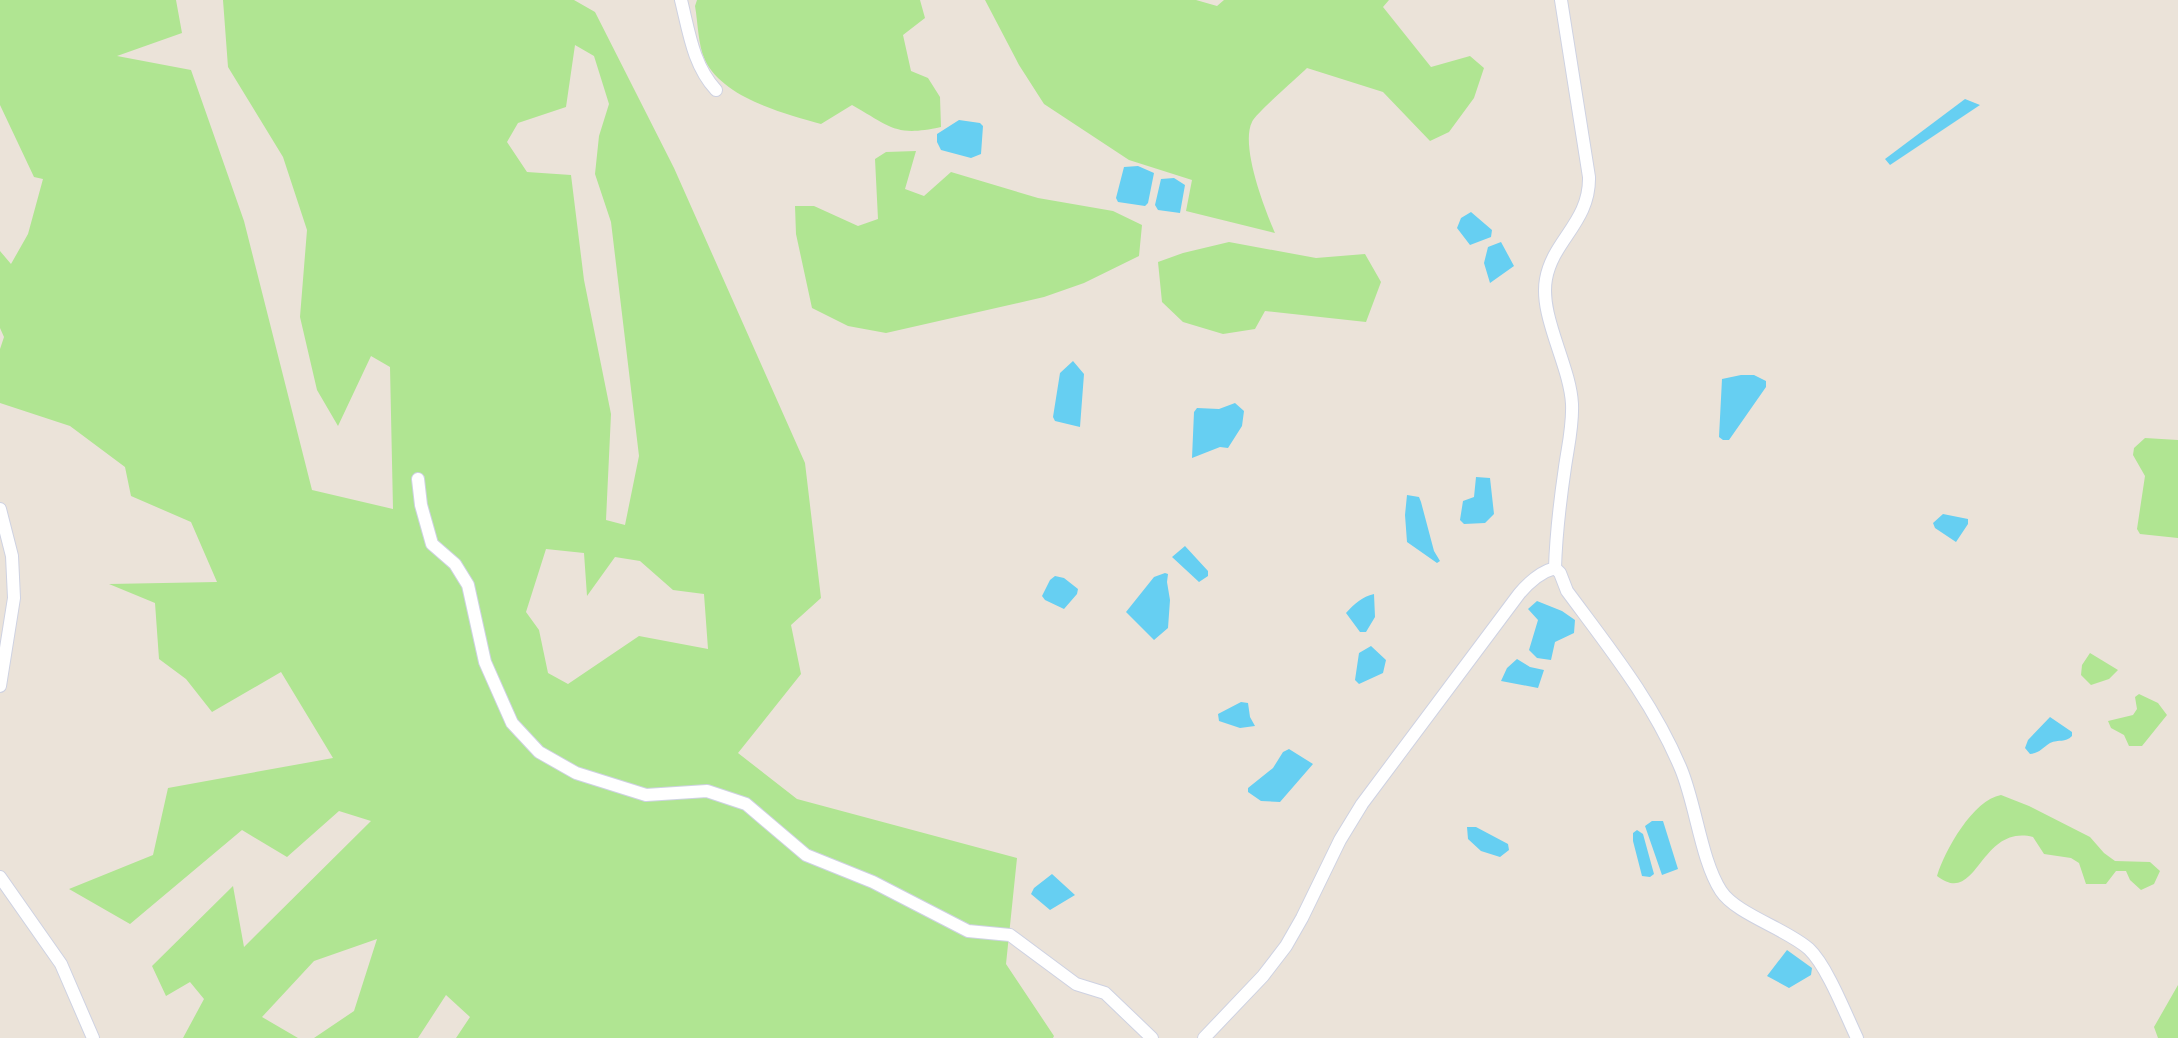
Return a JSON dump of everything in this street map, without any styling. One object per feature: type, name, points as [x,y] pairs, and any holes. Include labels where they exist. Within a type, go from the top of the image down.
[{"type":"street","points":[[681,0],[695,57],[705,79],[716,90]]},
{"type":"street","points":[[1561,0],[1589,177],[1589,193],[1584,209],[1550,267],[1546,280],[1547,309],[1570,385],[1572,404],[1572,430],[1556,537],[1555,568],[1560,573],[1567,591],[1637,684],[1666,738],[1682,771],[1712,873],[1722,892],[1734,903],[1811,950],[1857,1038]]},
{"type":"street","points":[[418,479],[421,505],[432,544],[455,564],[468,585],[485,662],[512,723],[539,752],[576,773],[646,795],[708,791],[746,804],[806,855],[873,882],[968,931],[1010,935],[1076,984],[1105,993],[1152,1038]]},
{"type":"street","points":[[0,509],[12,556],[14,598],[2,660],[0,686]]},
{"type":"street","points":[[1204,1038],[1263,976],[1286,946],[1340,840],[1362,804],[1519,594],[1529,582],[1546,570],[1555,568]]},
{"type":"street","points":[[0,877],[61,964],[93,1038]]},
{"type":"green space","points":[[0,0],[176,0],[182,33],[117,56],[191,70],[244,221],[312,490],[393,509],[390,367],[371,356],[338,426],[317,390],[300,317],[307,230],[283,157],[228,67],[223,0],[574,0],[595,12],[674,168],[805,463],[821,598],[791,625],[801,674],[738,753],[797,799],[1017,858],[1006,964],[1053,1038],[456,1038],[470,1017],[446,995],[418,1038],[314,1038],[354,1011],[377,939],[314,961],[262,1017],[298,1038],[183,1038],[204,999],[190,982],[166,996],[152,966],[233,886],[244,947],[371,821],[339,811],[287,857],[242,830],[130,924],[69,889],[153,855],[168,788],[333,758],[281,672],[212,712],[186,679],[159,659],[155,603],[109,584],[217,582],[191,522],[131,496],[125,467],[70,426],[0,403],[0,349],[4,337],[0,328],[0,251],[11,264],[28,234],[43,179],[34,177],[0,105]],"holes":[[[575,45],[594,56],[609,104],[599,136],[595,174],[611,222],[639,456],[625,525],[606,520],[611,414],[584,280],[571,175],[527,172],[507,142],[518,123],[566,107]],[[546,549],[584,553],[587,596],[615,557],[640,561],[673,590],[704,594],[708,649],[639,636],[568,684],[548,673],[539,630],[526,612]]]},
{"type":"green space","points":[[697,0],[920,0],[925,18],[903,35],[911,71],[928,78],[940,97],[941,127],[913,131],[894,128],[852,105],[821,124],[773,109],[740,94],[726,85],[705,60],[698,34],[695,6]]},
{"type":"green space","points":[[985,0],[1196,0],[1217,6],[1224,0],[1389,0],[1383,7],[1431,67],[1470,56],[1484,68],[1474,98],[1449,132],[1430,141],[1383,92],[1307,68],[1255,118],[1249,133],[1255,178],[1275,233],[1186,211],[1192,180],[1129,160],[1044,104],[1019,65]]},
{"type":"green space","points":[[916,151],[905,189],[924,196],[951,172],[1038,198],[1113,211],[1142,225],[1139,256],[1084,283],[1044,297],[886,333],[848,326],[812,308],[796,234],[795,206],[814,206],[858,226],[878,219],[875,159],[886,152]]},
{"type":"green space","points":[[1229,242],[1316,258],[1365,254],[1381,282],[1366,322],[1265,311],[1255,329],[1223,334],[1183,322],[1162,302],[1158,262]]},
{"type":"green space","points":[[2145,438],[2178,440],[2178,538],[2140,534],[2137,529],[2145,476],[2133,455],[2134,448]]},
{"type":"green space","points":[[2090,653],[2118,670],[2109,679],[2091,685],[2081,675],[2082,665]]},
{"type":"green space","points":[[2139,694],[2158,703],[2167,715],[2142,746],[2129,746],[2124,735],[2111,728],[2108,721],[2133,715],[2137,709],[2135,697]]},
{"type":"green space","points":[[2001,795],[2090,837],[2115,861],[2150,862],[2160,871],[2154,884],[2141,890],[2130,880],[2126,871],[2116,871],[2106,884],[2086,884],[2079,863],[2071,858],[2044,854],[2033,837],[2015,836],[2001,842],[1962,882],[1951,883],[1937,876],[1946,853],[1961,828],[1980,806]]},
{"type":"green space","points":[[2178,985],[2178,1038],[2158,1038],[2154,1027]]},
{"type":"water","points":[[1965,99],[1980,105],[1890,165],[1885,159]]},
{"type":"water","points":[[959,120],[980,123],[983,126],[981,154],[971,158],[941,150],[937,134]]},
{"type":"water","points":[[1138,166],[1154,173],[1148,203],[1145,206],[1118,202],[1116,198],[1124,167]]},
{"type":"water","points":[[1174,178],[1185,185],[1180,213],[1158,210],[1155,205],[1161,179]]},
{"type":"water","points":[[1471,212],[1492,230],[1491,237],[1470,245],[1457,228],[1461,218]]},
{"type":"water","points":[[1501,242],[1514,266],[1490,283],[1484,263],[1488,247]]},
{"type":"water","points":[[1073,361],[1084,374],[1080,427],[1055,421],[1053,417],[1060,373]]},
{"type":"water","points":[[1754,375],[1766,381],[1766,387],[1729,440],[1723,440],[1719,437],[1722,379]]},
{"type":"water","points":[[1235,403],[1244,411],[1242,426],[1228,448],[1220,447],[1192,458],[1194,412],[1197,408],[1219,409]]},
{"type":"water","points":[[1476,477],[1490,478],[1494,514],[1485,523],[1464,524],[1460,520],[1463,501],[1474,497]]},
{"type":"water","points":[[1407,495],[1419,497],[1434,551],[1440,561],[1437,563],[1407,542]]},
{"type":"water","points":[[1943,514],[1968,519],[1968,524],[1956,542],[1935,528],[1933,523]]},
{"type":"water","points":[[1185,546],[1208,571],[1208,576],[1199,582],[1172,557]]},
{"type":"water","points":[[1168,574],[1170,600],[1168,628],[1154,640],[1126,612],[1154,577]]},
{"type":"water","points":[[1055,576],[1064,578],[1078,589],[1064,609],[1042,596]]},
{"type":"water","points":[[1374,594],[1375,617],[1366,632],[1360,632],[1346,613],[1359,601]]},
{"type":"water","points":[[1537,601],[1562,611],[1575,620],[1574,633],[1555,642],[1551,660],[1537,658],[1529,650],[1538,620],[1528,609]]},
{"type":"water","points":[[1371,646],[1386,660],[1383,673],[1359,684],[1355,680],[1359,653]]},
{"type":"water","points":[[1517,659],[1530,667],[1544,670],[1538,688],[1501,681],[1507,668]]},
{"type":"water","points":[[1241,702],[1248,703],[1250,717],[1255,726],[1240,728],[1219,721],[1218,714]]},
{"type":"water","points":[[2050,717],[2072,732],[2072,736],[2050,743],[2030,754],[2025,748],[2028,740]]},
{"type":"water","points":[[1289,749],[1313,764],[1280,802],[1261,801],[1248,792],[1248,788],[1273,768],[1283,752]]},
{"type":"water","points":[[1652,821],[1663,821],[1678,869],[1662,875],[1645,826]]},
{"type":"water","points":[[1467,827],[1476,827],[1508,844],[1509,850],[1500,857],[1481,851],[1468,839]]},
{"type":"water","points":[[1637,830],[1643,834],[1654,874],[1650,877],[1642,876],[1633,841],[1633,833]]},
{"type":"water","points":[[1052,874],[1075,895],[1050,910],[1031,894],[1034,888]]},
{"type":"water","points":[[1787,950],[1812,968],[1811,975],[1789,988],[1767,976]]}]
